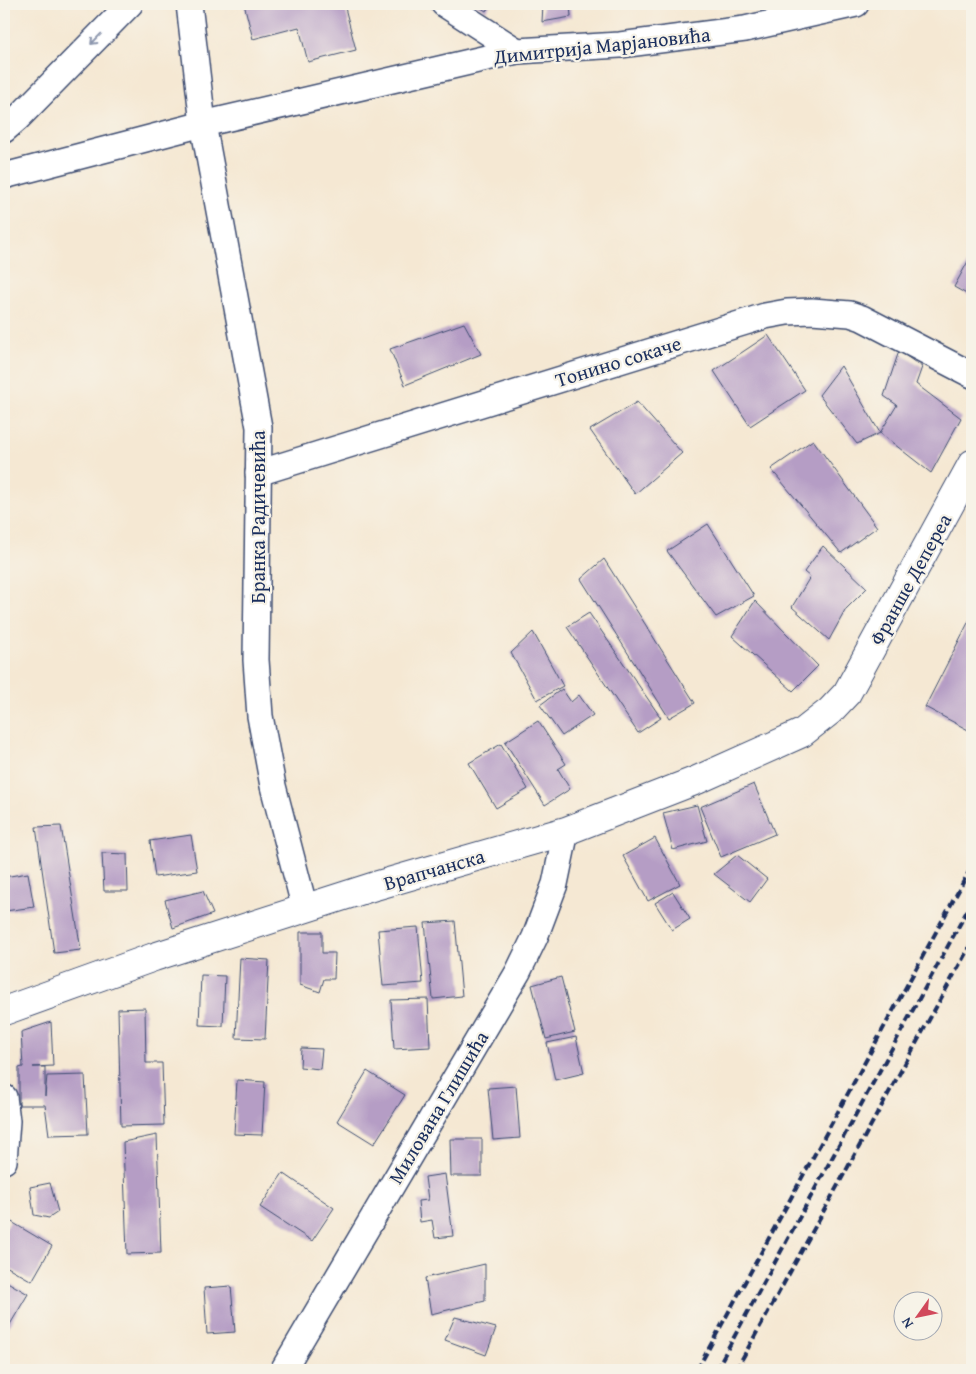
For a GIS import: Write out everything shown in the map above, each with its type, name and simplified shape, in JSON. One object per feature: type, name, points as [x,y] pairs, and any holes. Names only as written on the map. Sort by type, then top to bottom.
[{"type":"main road","name":"Франше Депереа","points":[[846,693],[972,464]]},
{"type":"main road","name":"Врапчанска","points":[[4,1011],[154,957],[375,886],[566,831],[697,780],[794,736],[830,711],[846,693]]},
{"type":"street","points":[[4,130],[130,4]]},
{"type":"street","points":[[189,4],[203,124]]},
{"type":"street","points":[[444,4],[517,51]]},
{"type":"street","name":"Димитрија Марјановића","points":[[4,176],[203,124],[517,51],[620,46],[735,30],[856,4]]},
{"type":"street","name":"Бранка Радичевића","points":[[203,124],[258,428],[257,686],[272,786],[305,909]]},
{"type":"street","name":"Тонино сокаче","points":[[258,473],[699,336],[765,316],[787,312],[828,312],[862,318],[972,375]]},
{"type":"street","name":"Милована Глишића","points":[[283,1370],[518,972],[535,937],[555,884],[566,831]]},
{"type":"street","points":[[4,1097],[7,1122],[4,1161]]},
{"type":"building","points":[[244,4],[344,4],[356,50],[308,62],[299,27],[253,39]]},
{"type":"building","points":[[475,4],[491,4],[486,11]]},
{"type":"building","points":[[543,4],[570,4],[571,17],[542,22]]},
{"type":"building","points":[[770,4],[790,4],[790,5],[771,8]]},
{"type":"building","points":[[972,254],[972,297],[954,287]]},
{"type":"building","points":[[464,323],[481,354],[405,385],[390,349]]},
{"type":"building","points":[[768,335],[805,390],[750,426],[714,371]]},
{"type":"building","points":[[899,351],[922,367],[916,384],[961,418],[931,473],[880,433],[897,405],[884,396]]},
{"type":"building","points":[[841,366],[880,433],[857,444],[819,395]]},
{"type":"building","points":[[637,402],[682,453],[635,494],[590,430]]},
{"type":"building","points":[[813,440],[877,527],[841,553],[771,469]]},
{"type":"building","points":[[708,524],[754,596],[716,617],[667,551]]},
{"type":"building","points":[[823,546],[867,588],[846,609],[829,640],[792,607],[810,577],[804,572]]},
{"type":"building","points":[[604,559],[695,703],[669,718],[581,579]]},
{"type":"building","points":[[755,601],[818,666],[793,691],[732,636]]},
{"type":"building","points":[[589,613],[661,718],[638,733],[567,627]]},
{"type":"building","points":[[972,615],[972,732],[925,707]]},
{"type":"building","points":[[533,632],[563,686],[537,700],[511,653]]},
{"type":"building","points":[[562,689],[571,702],[579,695],[593,715],[562,736],[540,705]]},
{"type":"building","points":[[538,721],[566,764],[558,769],[570,789],[545,805],[505,742]]},
{"type":"building","points":[[501,744],[528,789],[496,808],[469,763]]},
{"type":"building","points":[[754,784],[775,834],[721,857],[700,807]]},
{"type":"building","points":[[697,805],[707,841],[673,850],[663,813]]},
{"type":"building","points":[[61,826],[81,950],[54,953],[36,827]]},
{"type":"building","points":[[191,835],[197,871],[155,877],[150,841]]},
{"type":"building","points":[[655,838],[680,884],[648,901],[623,856]]},
{"type":"building","points":[[102,853],[127,854],[128,891],[104,891]]},
{"type":"building","points":[[737,855],[767,879],[750,902],[714,874]]},
{"type":"building","points":[[28,873],[34,907],[5,911],[4,877]]},
{"type":"building","points":[[203,891],[213,914],[173,928],[165,900]]},
{"type":"building","points":[[673,892],[690,919],[672,930],[655,903]]},
{"type":"building","points":[[455,921],[462,996],[433,999],[425,923]]},
{"type":"building","points":[[418,927],[423,983],[383,986],[378,930]]},
{"type":"building","points":[[300,932],[322,932],[322,953],[335,953],[334,979],[324,979],[320,992],[300,985]]},
{"type":"building","points":[[240,958],[269,960],[265,1039],[236,1038]]},
{"type":"building","points":[[201,975],[225,976],[223,1026],[199,1025]]},
{"type":"building","points":[[561,977],[575,1032],[546,1039],[532,985]]},
{"type":"building","points":[[428,999],[430,1047],[394,1049],[391,1000]]},
{"type":"building","points":[[145,1008],[146,1063],[162,1063],[164,1125],[121,1126],[118,1009]]},
{"type":"building","points":[[51,1022],[53,1066],[33,1067],[45,1067],[45,1096],[47,1076],[85,1075],[88,1134],[49,1135],[45,1105],[19,1105],[19,1068],[23,1067],[21,1032]]},
{"type":"building","points":[[576,1037],[584,1073],[555,1080],[547,1043]]},
{"type":"building","points":[[301,1048],[322,1049],[320,1069],[300,1067]]},
{"type":"building","points":[[367,1071],[405,1095],[374,1144],[337,1121]]},
{"type":"building","points":[[237,1080],[265,1082],[262,1135],[234,1134]]},
{"type":"building","points":[[516,1086],[520,1138],[493,1140],[488,1088]]},
{"type":"building","points":[[157,1135],[161,1253],[127,1254],[123,1142]]},
{"type":"building","points":[[450,1139],[482,1139],[482,1176],[451,1176]]},
{"type":"building","points":[[283,1173],[334,1208],[312,1241],[260,1207]]},
{"type":"building","points":[[445,1174],[453,1236],[435,1238],[432,1220],[420,1222],[418,1201],[428,1200],[425,1177]]},
{"type":"building","points":[[50,1183],[58,1212],[49,1218],[34,1215],[30,1187]]},
{"type":"building","points":[[10,1221],[52,1246],[32,1281],[4,1265],[4,1232]]},
{"type":"building","points":[[485,1264],[485,1301],[431,1314],[425,1278]]},
{"type":"building","points":[[4,1280],[28,1294],[5,1333],[4,1332]]},
{"type":"building","points":[[231,1286],[235,1332],[207,1334],[204,1288]]},
{"type":"building","points":[[455,1317],[496,1328],[486,1355],[445,1340]]},
{"type":"railway","points":[[697,1370],[972,866]]},
{"type":"railway","points":[[716,1370],[972,902]]},
{"type":"railway","points":[[736,1370],[972,942]]}]
